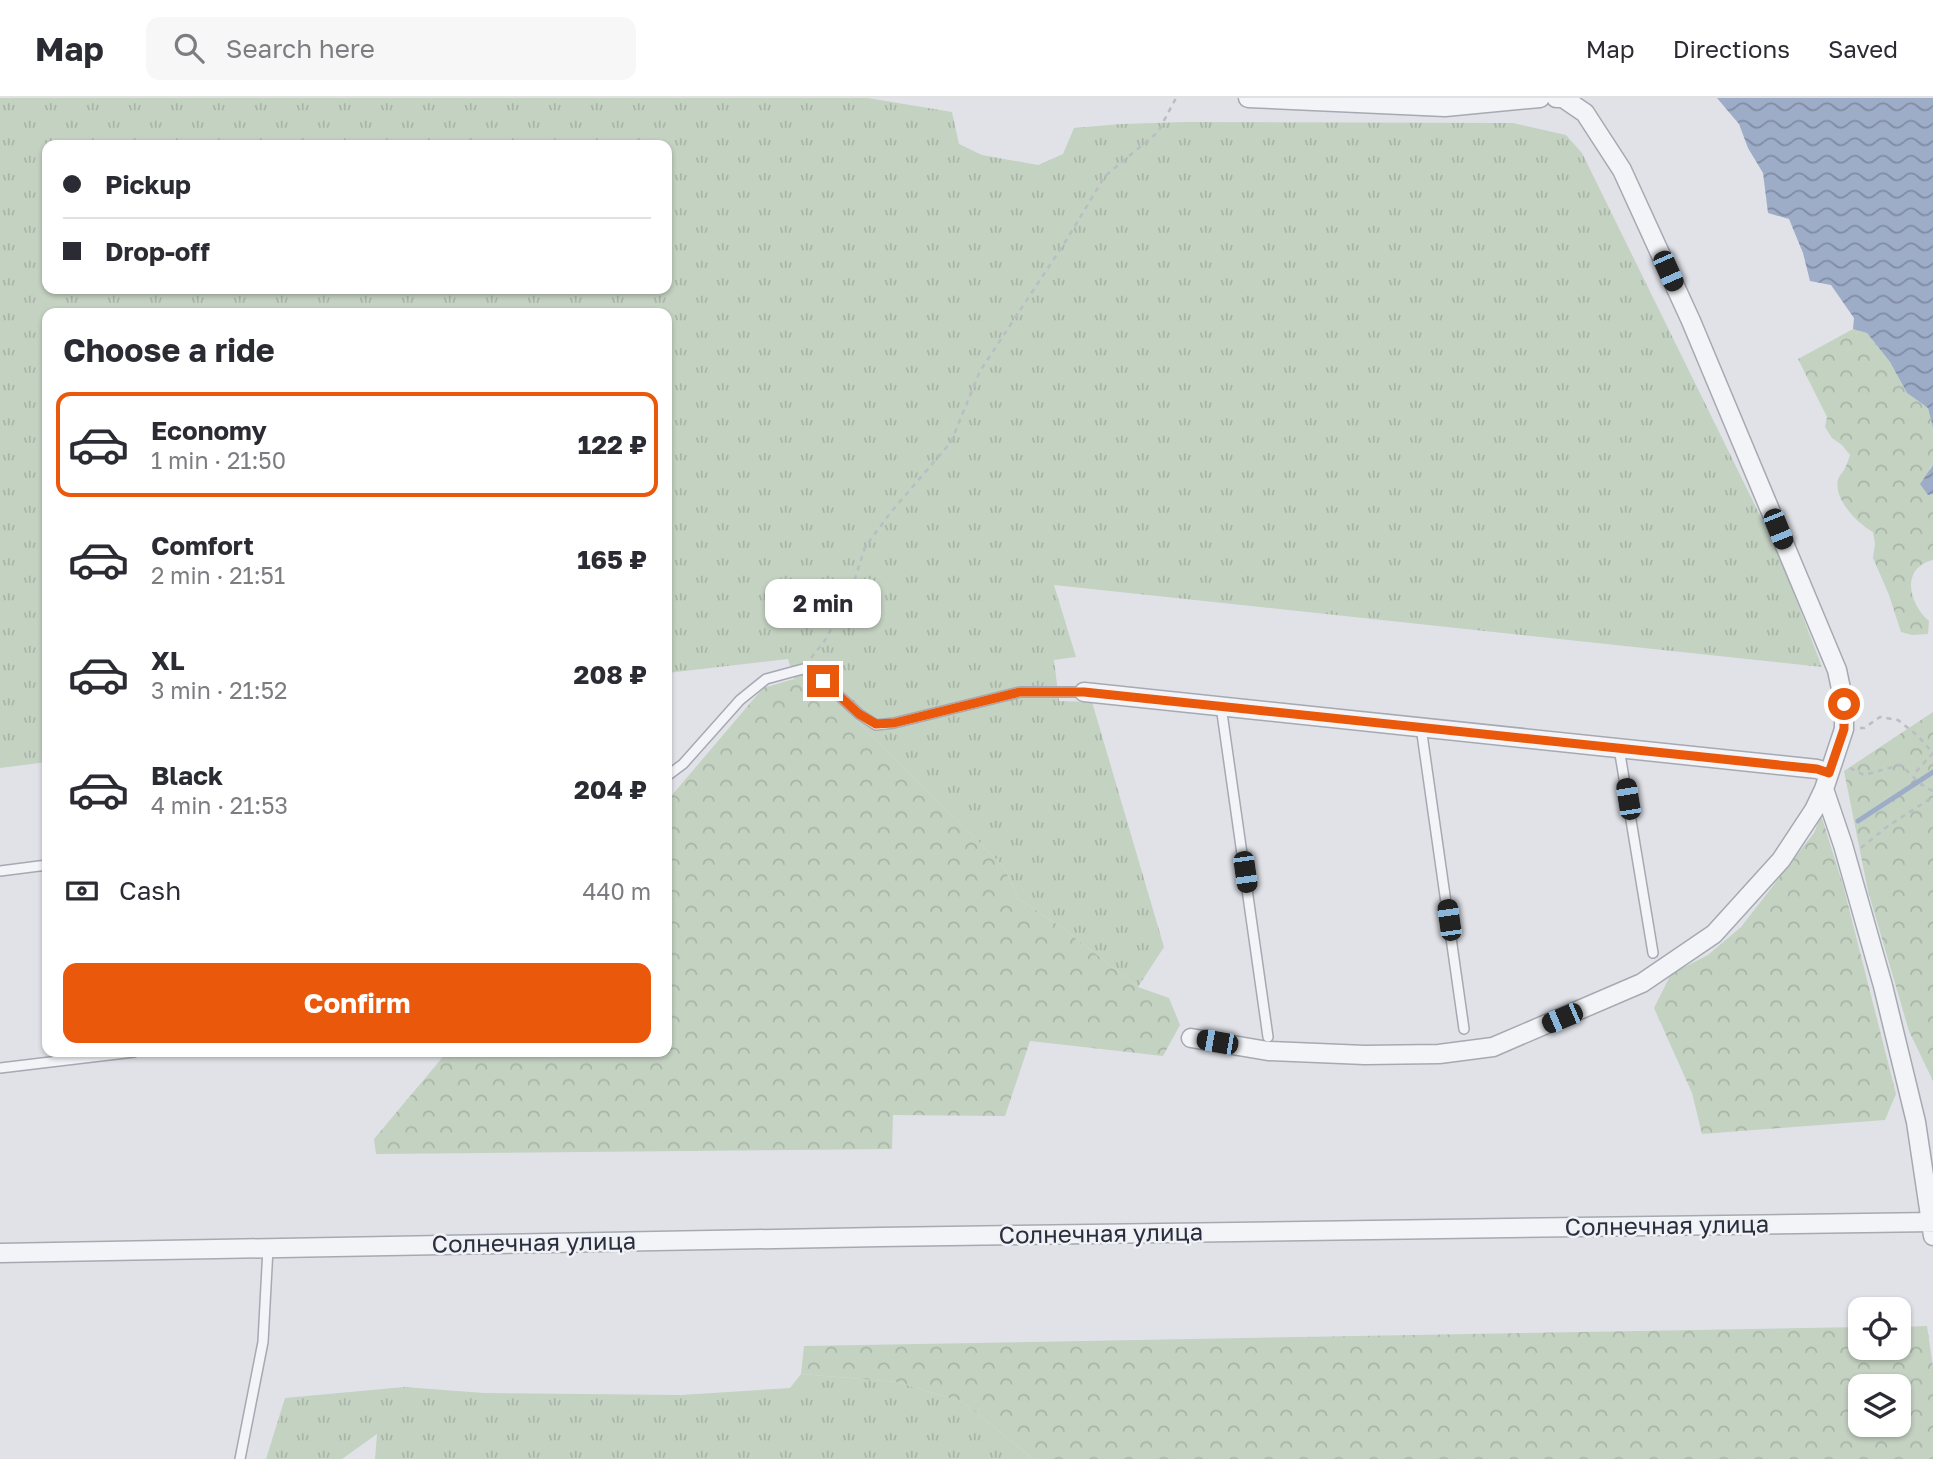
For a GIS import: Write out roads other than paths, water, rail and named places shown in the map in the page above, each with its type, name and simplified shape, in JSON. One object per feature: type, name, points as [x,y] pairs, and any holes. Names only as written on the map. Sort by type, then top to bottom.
[{"type":"street","points":[[1248,98],[1445,107],[1540,98]]},
{"type":"street","points":[[1191,1038],[1268,1051],[1365,1055],[1439,1054],[1493,1047],[1642,983],[1714,934],[1781,860],[1814,810],[1829,774],[1844,729],[1844,704],[1838,670],[1701,345],[1622,170],[1585,113],[1563,98],[1556,98]]},
{"type":"street","points":[[1084,692],[1817,769],[1829,774]]},
{"type":"street","points":[[1829,774],[1845,855],[1883,986],[1916,1122],[1932,1227]]},
{"type":"street","name":"Солнечная улица","points":[[0,1253],[880,1237],[1932,1227]]},
{"type":"lane","points":[[672,772],[683,764],[740,700],[766,679],[803,669],[823,681],[859,714],[876,724],[894,723],[1020,692],[1084,692]]},
{"type":"lane","points":[[1221,706],[1268,1037]]},
{"type":"lane","points":[[1421,727],[1464,1030]]},
{"type":"lane","points":[[1619,748],[1653,953]]},
{"type":"lane","points":[[0,871],[42,865]]},
{"type":"lane","points":[[0,1068],[92,1057]]},
{"type":"lane","points":[[240,1459],[263,1342],[268,1248]]},
{"type":"water","points":[[1717,98],[1933,98],[1933,428],[1928,408],[1907,393],[1890,362],[1867,333],[1853,329],[1854,318],[1831,285],[1810,281],[1803,253],[1789,219],[1768,213],[1763,173],[1748,148],[1739,124]]},
{"type":"water","points":[[1933,465],[1933,494],[1928,495],[1920,484]]},
{"type":"waterway","points":[[1858,821],[1933,772]]}]
